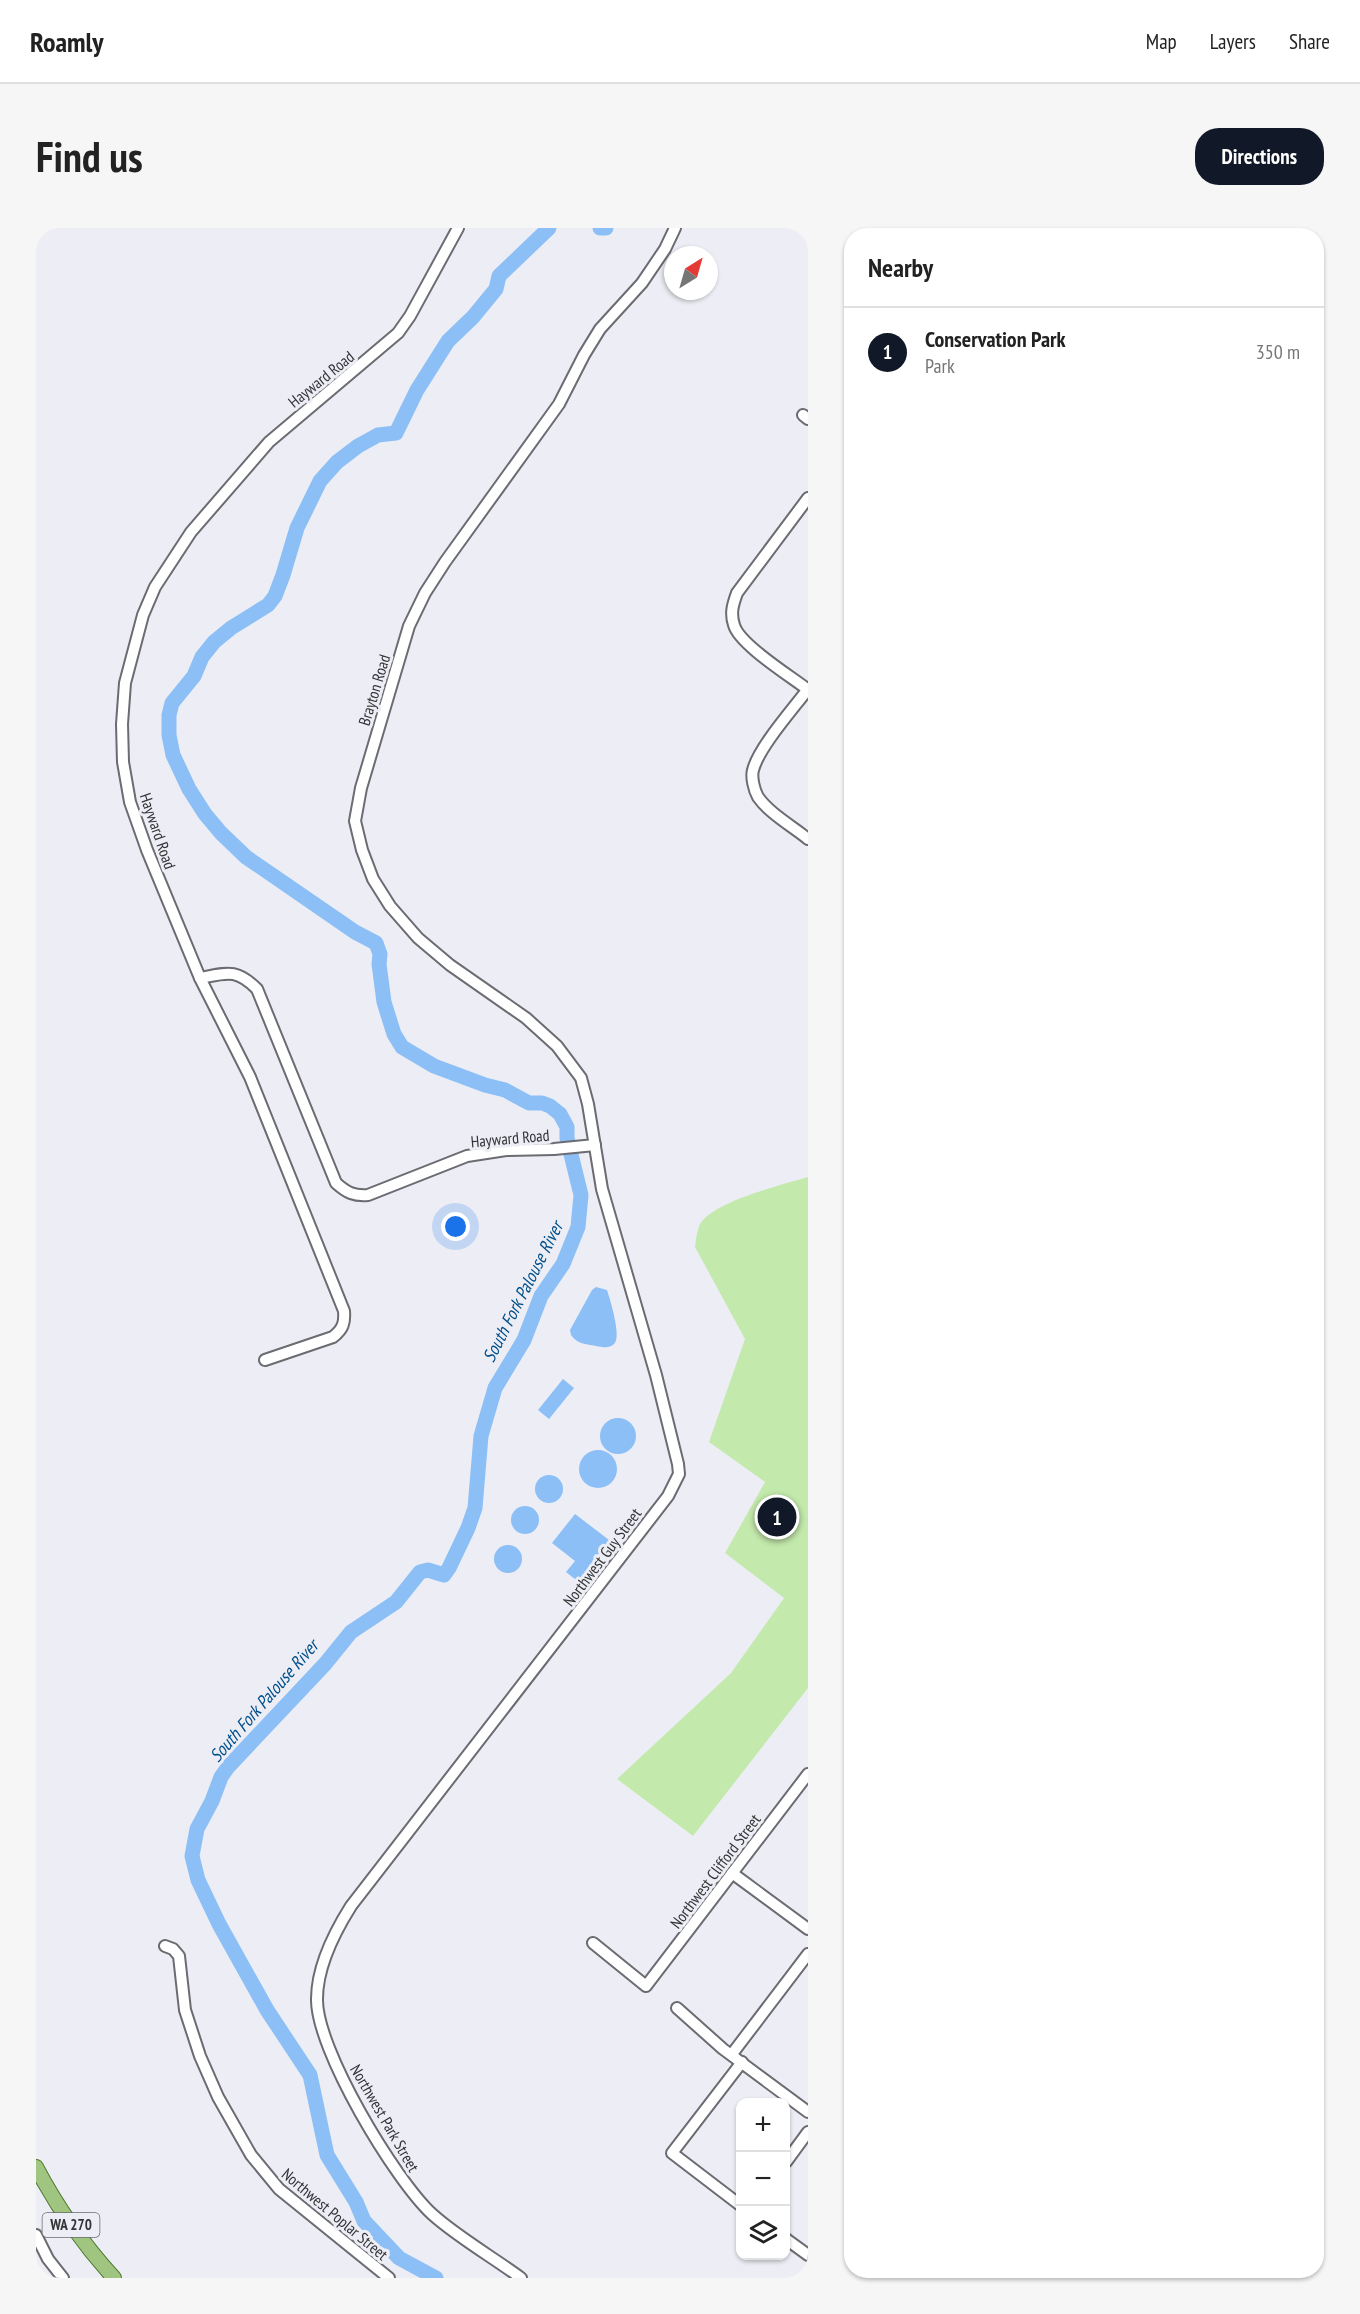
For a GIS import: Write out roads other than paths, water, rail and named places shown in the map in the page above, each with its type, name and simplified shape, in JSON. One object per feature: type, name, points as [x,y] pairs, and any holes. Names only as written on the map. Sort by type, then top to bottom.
[{"type":"main road","name":"WA 270","points":[[36,2167],[51,2196],[79,2236],[114,2278]]},
{"type":"street","name":"Hayward Road","points":[[458,228],[410,316],[398,333],[269,442],[190,532],[155,587],[143,615],[125,683],[122,724],[123,762],[130,802],[147,850],[200,978],[231,972],[245,977],[257,989],[336,1183],[345,1192],[356,1196],[368,1195],[467,1156],[506,1150],[589,1146]]},
{"type":"street","name":"Brayton Road","points":[[589,1146],[581,1078],[557,1046],[526,1018],[450,966],[418,938],[390,906],[373,879],[362,850],[355,821],[361,788],[409,626],[425,593],[559,404],[600,329],[642,283],[665,249],[675,228]]},
{"type":"street","points":[[808,498],[737,592],[731,609],[734,627],[745,642],[808,689],[758,757],[753,772],[755,791],[767,807],[808,839]]},
{"type":"street","points":[[200,978],[250,1077],[344,1311],[345,1321],[342,1330],[333,1337],[265,1360]]},
{"type":"street","name":"Northwest Guy Street","points":[[339,1926],[351,1906],[668,1496],[679,1474],[675,1445],[589,1146]]},
{"type":"street","name":"Northwest Clifford Street","points":[[593,1943],[646,1986],[808,1774]]},
{"type":"street","points":[[732,1873],[808,1929]]},
{"type":"street","name":"Northwest Park Street","points":[[339,1926],[325,1957],[318,1985],[317,2001],[320,2026],[328,2048],[353,2099],[399,2174],[433,2215],[521,2278]]},
{"type":"street","name":"Northwest Poplar Street","points":[[165,1946],[173,1949],[179,1956],[185,2010],[200,2056],[218,2097],[251,2155],[279,2190],[389,2278]]},
{"type":"street","points":[[732,2054],[808,1954]]},
{"type":"street","points":[[677,2008],[741,2062],[808,2112]]},
{"type":"street","points":[[736,2201],[672,2154],[741,2062]]},
{"type":"street","points":[[790,2157],[808,2132]]},
{"type":"street","points":[[36,2235],[48,2259],[63,2278]]},
{"type":"street","points":[[790,2241],[808,2255]]},
{"type":"water","points":[[596,1287],[607,1290],[615,1318],[616,1340],[612,1346],[608,1347],[579,1342],[573,1338],[570,1330],[592,1290]]},
{"type":"water","points":[[563,1379],[574,1388],[549,1419],[538,1410]]},
{"type":"water","points":[[618,1418],[631,1423],[636,1436],[631,1449],[618,1454],[605,1449],[600,1436],[605,1423]]},
{"type":"water","points":[[598,1450],[605,1451],[611,1456],[616,1462],[616,1476],[611,1482],[605,1487],[598,1488],[591,1487],[585,1482],[580,1476],[579,1469],[580,1462],[585,1456],[591,1451]]},
{"type":"water","points":[[549,1475],[559,1479],[563,1489],[559,1499],[549,1503],[539,1499],[535,1489],[539,1479]]},
{"type":"water","points":[[525,1506],[535,1510],[539,1520],[535,1530],[525,1534],[515,1530],[511,1520],[515,1510]]},
{"type":"water","points":[[575,1514],[613,1543],[581,1584],[566,1572],[575,1561],[552,1543]]},
{"type":"water","points":[[508,1545],[518,1549],[522,1559],[518,1569],[508,1573],[498,1569],[494,1559],[498,1549]]},
{"type":"waterway","name":"South Fork Palouse River","points":[[436,2278],[399,2258],[364,2221],[356,2202],[327,2155],[310,2075],[267,2010],[219,1924],[198,1880],[192,1856],[197,1829],[228,1767],[325,1664],[351,1632],[396,1602],[420,1572],[428,1570],[444,1575],[449,1568],[475,1508],[481,1436],[495,1388],[524,1340],[541,1296],[563,1264],[578,1227],[581,1195],[567,1138],[567,1127],[560,1114],[550,1106],[542,1103],[529,1103],[505,1090],[434,1066],[402,1047],[394,1034],[384,1002],[379,964],[380,954],[376,943],[355,932],[246,857],[221,833],[189,789],[173,755],[169,735],[169,715],[172,703],[194,676],[202,657],[214,642],[231,628],[268,605],[275,596],[297,528],[320,481],[337,462],[358,446],[378,435],[396,433],[417,390],[448,341],[473,317],[496,289],[499,276],[549,228]]},
{"type":"waterway","name":"South Fork Palouse River","points":[[600,228],[606,228]]},
{"type":"place","name":"Conservation Park","points":[[777,1517]]}]
